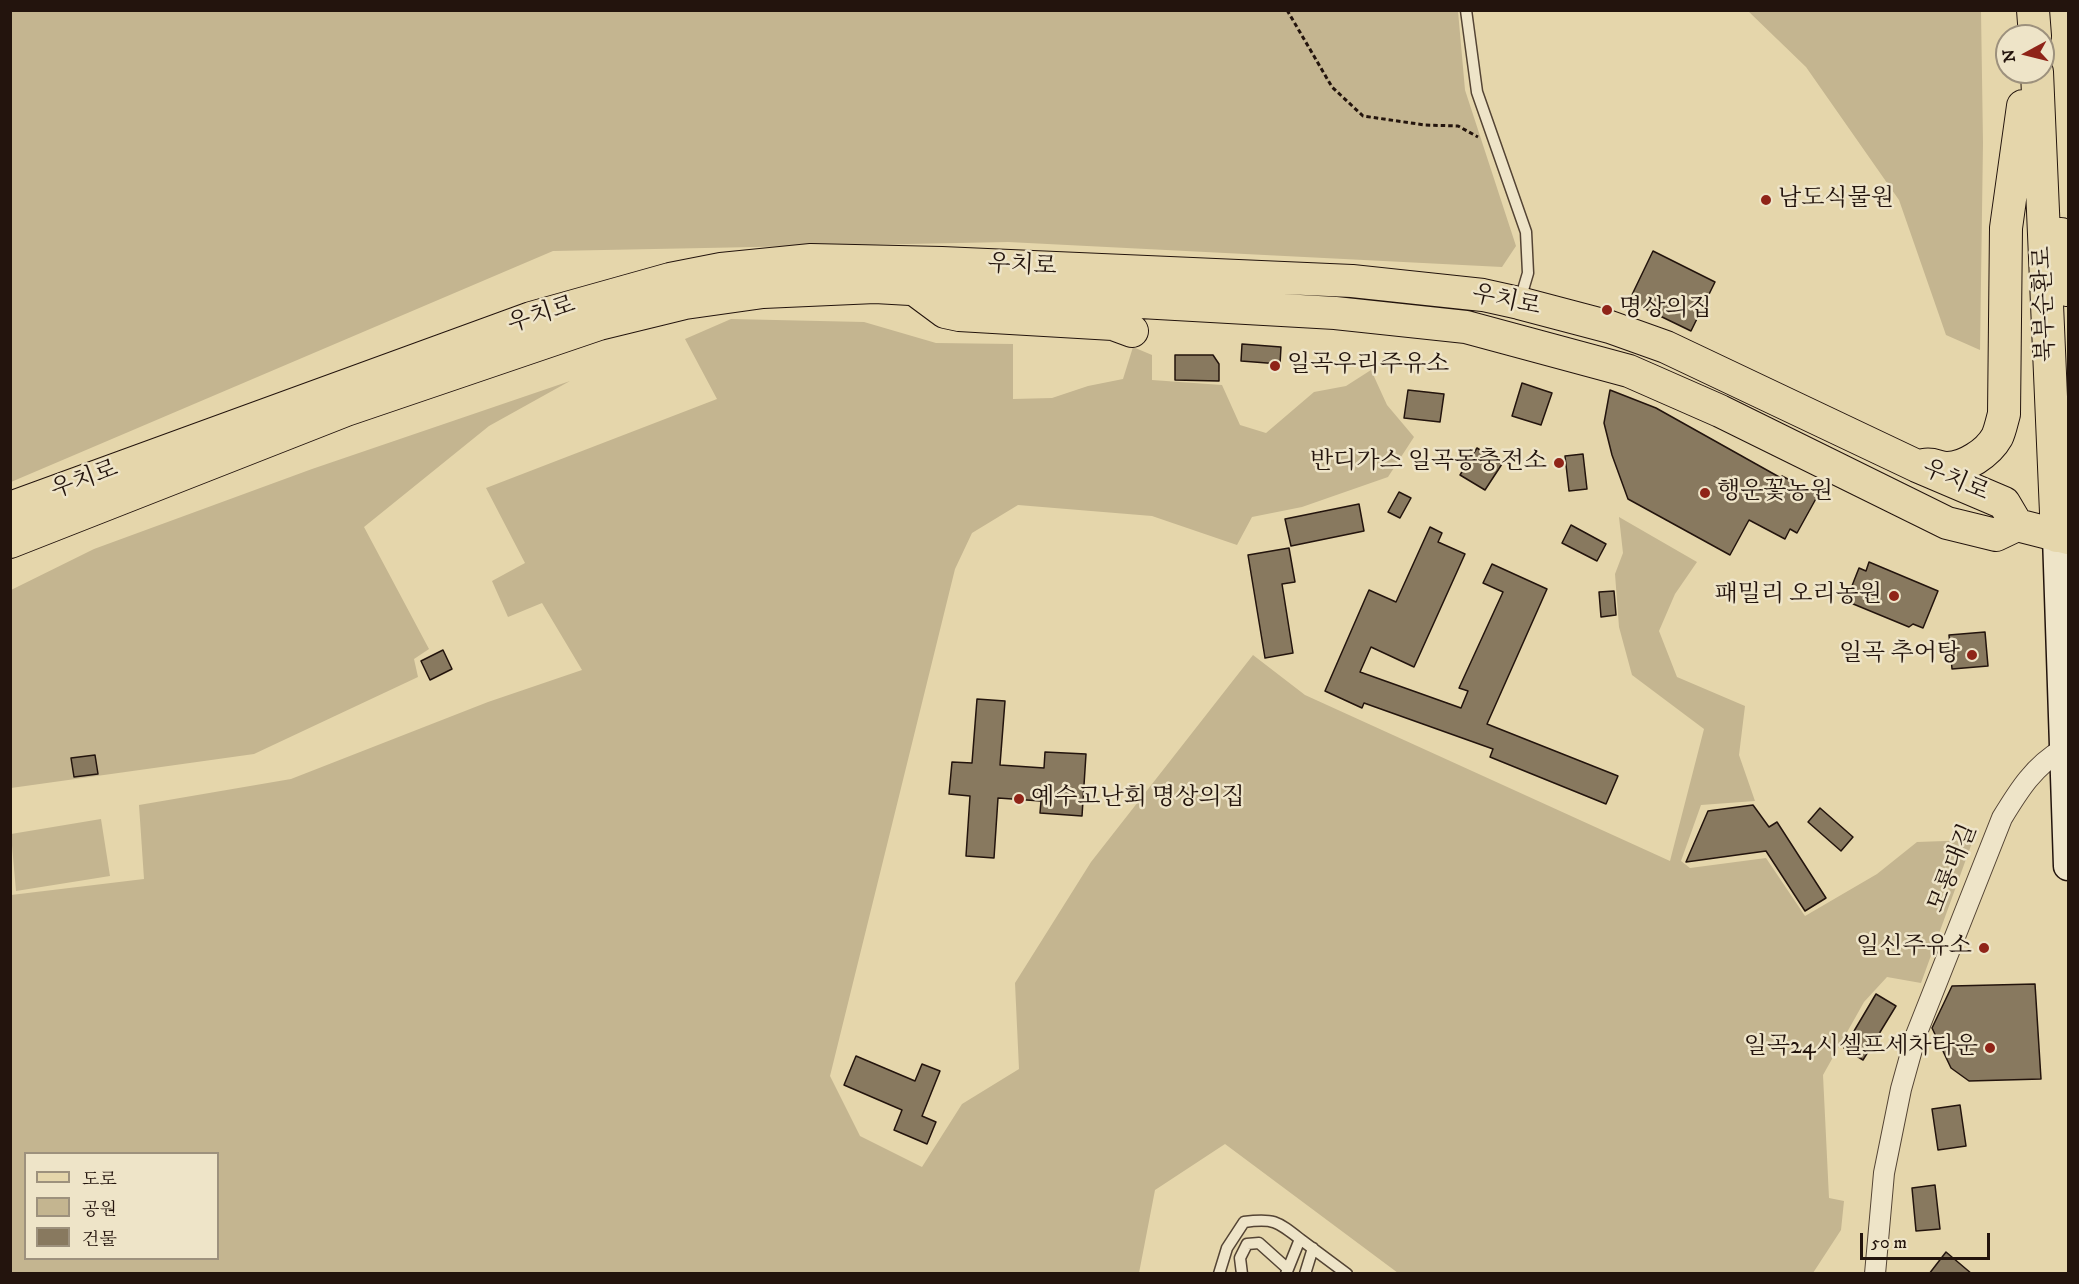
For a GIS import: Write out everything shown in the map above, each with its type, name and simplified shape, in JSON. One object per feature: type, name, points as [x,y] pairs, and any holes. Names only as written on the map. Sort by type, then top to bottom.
[{"type":"main road","points":[[1917,466],[1934,463],[1945,468],[1966,463],[1981,454],[1997,437],[2004,414],[2006,228],[2026,84]]},
{"type":"main road","name":"북부순환로","points":[[2040,84],[2063,537]]},
{"type":"main road","points":[[2041,84],[2068,290]]},
{"type":"main road","name":"우치로","points":[[10,508],[531,318],[670,279],[721,269],[811,260],[942,262],[1352,281],[1483,295],[1610,327],[1666,346],[1917,466],[2004,502],[2017,525],[1996,536],[1947,523],[1720,411],[1629,370],[1466,327],[1335,313],[875,287],[763,292],[685,303],[599,324],[346,410],[10,542]]},
{"type":"main road","points":[[913,289],[945,312],[958,315],[1113,324],[1132,331]]},
{"type":"main road","points":[[2017,525],[2063,537],[2063,749],[2068,866]]},
{"type":"street","name":"모룡대길","points":[[1875,1274],[1878,1219],[1892,1128],[1916,1035],[2002,818],[2021,787],[2041,764],[2063,749]]},
{"type":"lane","points":[[1466,10],[1477,92],[1526,232],[1527,273],[1519,303]]},
{"type":"lane","points":[[1219,1274],[1227,1248],[1244,1222],[1267,1219],[1281,1223],[1347,1274]]},
{"type":"lane","points":[[1242,1274],[1240,1258],[1247,1244],[1259,1243],[1287,1271],[1300,1239]]},
{"type":"lane","points":[[1305,1274],[1313,1248]]},
{"type":"path","points":[[1287,10],[1332,87],[1363,116],[1425,125],[1458,126],[1497,149]]},
{"type":"green space","points":[[11,11],[1458,11],[1465,90],[1516,246],[1502,267],[1008,242],[553,251],[11,482]]},
{"type":"green space","points":[[1748,11],[1981,11],[1983,143],[1980,350],[1946,335],[1899,200],[1806,67]]},
{"type":"green space","points":[[731,319],[864,322],[936,343],[1013,344],[1013,399],[1052,398],[1088,386],[1123,379],[1133,347],[1152,355],[1152,380],[1222,385],[1240,425],[1266,433],[1314,392],[1346,386],[1371,370],[1387,405],[1414,437],[1388,477],[1302,507],[1252,517],[1237,545],[1152,516],[1018,505],[972,533],[955,569],[830,1076],[860,1136],[922,1167],[962,1104],[1019,1069],[1015,983],[1091,862],[1253,655],[1305,695],[1670,861],[1704,729],[1632,675],[1619,627],[1615,574],[1623,553],[1619,517],[1697,562],[1675,594],[1659,631],[1677,677],[1745,706],[1739,755],[1755,801],[1701,805],[1681,861],[1690,868],[1766,858],[1805,916],[1877,874],[1917,842],[1973,840],[1921,983],[1887,977],[1864,1002],[1823,1075],[1829,1198],[1844,1201],[1841,1230],[1813,1273],[1398,1273],[1225,1144],[1155,1190],[1139,1273],[11,1273],[11,895],[144,879],[139,805],[291,779],[488,702],[582,670],[542,603],[508,617],[492,581],[525,563],[486,488],[717,399],[685,339]]},
{"type":"green space","points":[[570,381],[489,426],[364,527],[429,649],[414,659],[418,677],[254,754],[11,788],[11,590],[94,549],[312,469]]},
{"type":"green space","points":[[101,819],[110,876],[16,891],[11,834]]},
{"type":"building","points":[[1653,251],[1715,282],[1691,331],[1629,301]]},
{"type":"building","points":[[1242,344],[1281,347],[1280,364],[1241,361]]},
{"type":"building","points":[[1175,355],[1213,355],[1219,364],[1219,381],[1175,380]]},
{"type":"building","points":[[1522,383],[1552,393],[1541,425],[1512,416]]},
{"type":"building","points":[[1408,390],[1444,394],[1440,422],[1404,418]]},
{"type":"building","points":[[1610,390],[1656,408],[1781,478],[1782,476],[1818,495],[1797,533],[1790,529],[1785,539],[1749,520],[1730,555],[1628,499],[1612,455],[1604,423]]},
{"type":"building","points":[[1477,448],[1502,464],[1485,490],[1460,475]]},
{"type":"building","points":[[1583,454],[1587,489],[1569,491],[1565,456]]},
{"type":"building","points":[[1399,492],[1411,498],[1400,518],[1388,512]]},
{"type":"building","points":[[1359,504],[1364,531],[1291,546],[1285,519]]},
{"type":"building","points":[[1571,525],[1606,544],[1597,561],[1562,543]]},
{"type":"building","points":[[1430,527],[1442,533],[1438,542],[1465,554],[1414,667],[1371,647],[1360,672],[1461,708],[1468,691],[1459,688],[1503,592],[1483,583],[1492,564],[1547,589],[1487,724],[1618,776],[1606,804],[1490,757],[1493,749],[1364,703],[1362,708],[1325,691],[1369,590],[1396,602]]},
{"type":"building","points":[[1289,548],[1295,582],[1282,584],[1293,653],[1265,658],[1248,555]]},
{"type":"building","points":[[1869,562],[1938,591],[1923,628],[1913,624],[1909,627],[1846,601],[1859,568],[1866,571]]},
{"type":"building","points":[[1614,591],[1616,615],[1601,617],[1599,592]]},
{"type":"building","points":[[1985,632],[1988,666],[1952,669],[1949,635]]},
{"type":"building","points":[[443,650],[452,669],[430,680],[421,661]]},
{"type":"building","points":[[977,699],[1005,701],[1000,765],[1044,768],[1045,752],[1086,754],[1082,816],[1040,813],[1041,801],[998,798],[994,858],[966,856],[970,796],[949,794],[952,762],[972,763]]},
{"type":"building","points":[[95,755],[98,774],[74,777],[71,758]]},
{"type":"building","points":[[1753,805],[1769,827],[1777,822],[1826,898],[1805,911],[1766,851],[1686,862],[1708,811]]},
{"type":"building","points":[[1820,808],[1853,837],[1841,851],[1808,822]]},
{"type":"building","name":"일곡24시셀프세차타운","points":[[2035,984],[2041,1079],[1969,1081],[1951,1068],[1932,1028],[1952,986]]},
{"type":"building","points":[[1876,994],[1896,1006],[1863,1060],[1844,1048]]},
{"type":"building","points":[[856,1056],[915,1081],[922,1064],[940,1071],[922,1116],[936,1122],[927,1144],[894,1130],[902,1110],[844,1085]]},
{"type":"building","points":[[1960,1105],[1966,1146],[1938,1150],[1932,1109]]},
{"type":"building","points":[[1935,1185],[1940,1229],[1916,1231],[1912,1188]]},
{"type":"building","points":[[1946,1252],[1972,1274],[1929,1274]]},
{"type":"place","name":"남도식물원","points":[[1766,200]]},
{"type":"place","name":"명상의집","points":[[1607,310]]},
{"type":"place","name":"일곡우리주유소","points":[[1275,366]]},
{"type":"place","name":"반디가스 일곡동충전소","points":[[1559,463]]},
{"type":"place","name":"행운꽃농원","points":[[1705,493]]},
{"type":"place","name":"패밀리 오리농원","points":[[1894,596]]},
{"type":"place","name":"일곡 추어탕","points":[[1972,655]]},
{"type":"place","name":"예수고난회 명상의집","points":[[1019,799]]},
{"type":"place","name":"일신주유소","points":[[1984,948]]},
{"type":"place","name":"일곡24시셀프세차타운","points":[[1990,1048]]}]
